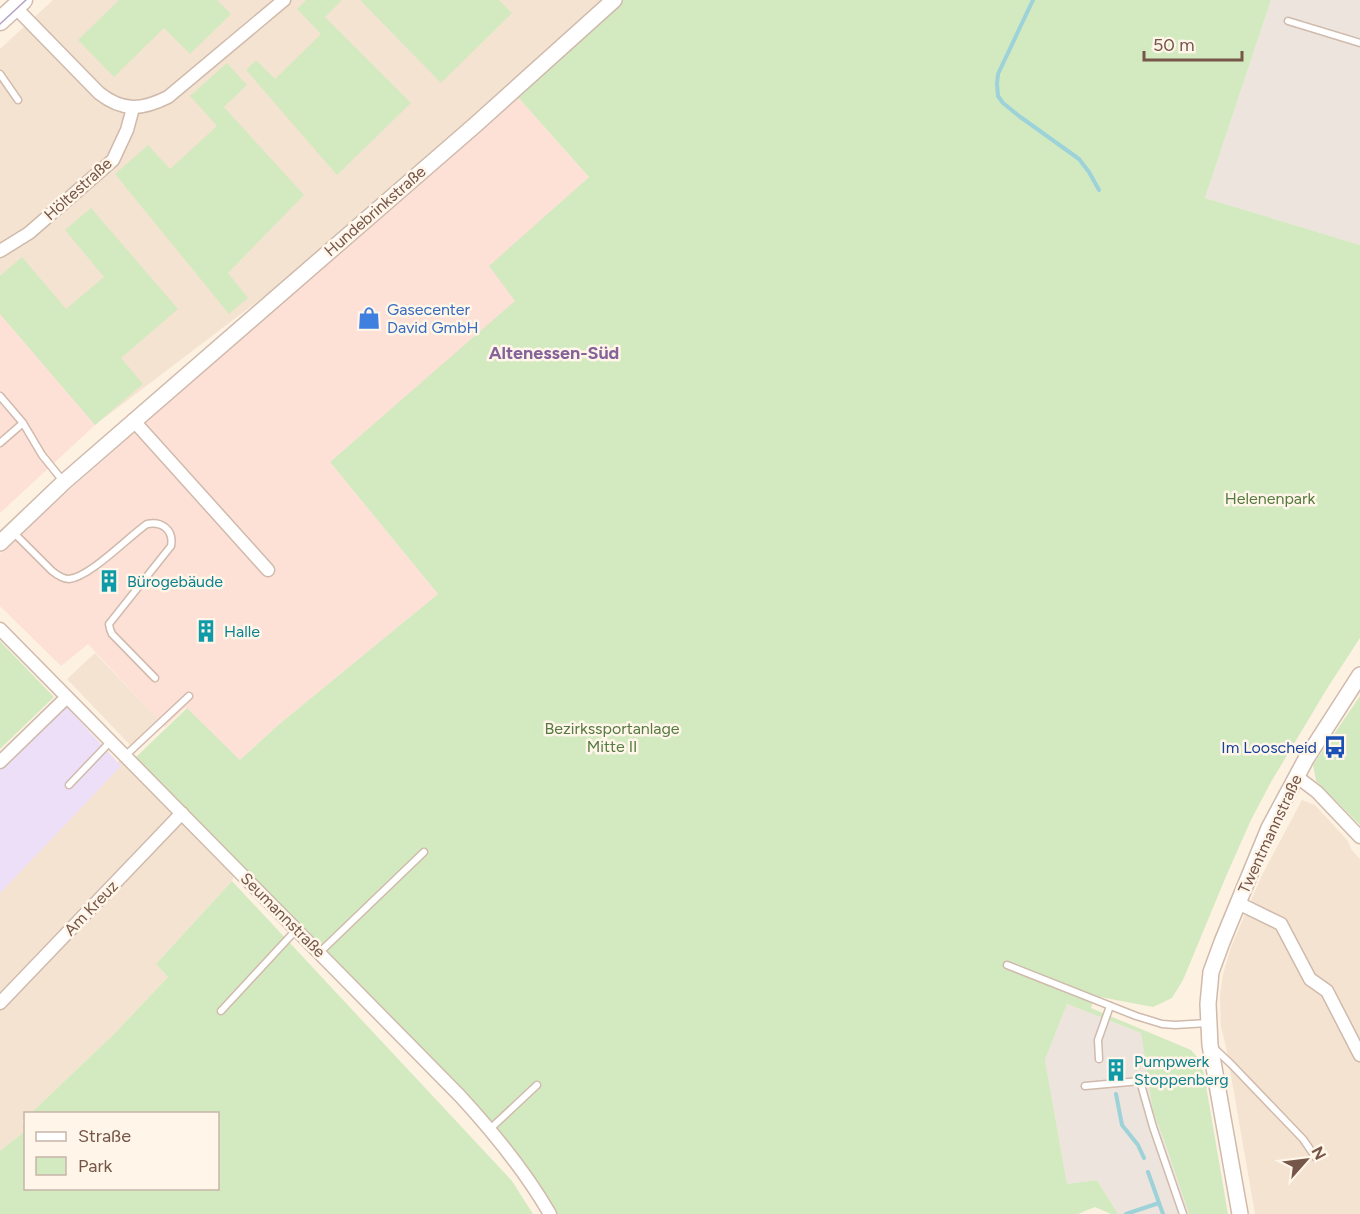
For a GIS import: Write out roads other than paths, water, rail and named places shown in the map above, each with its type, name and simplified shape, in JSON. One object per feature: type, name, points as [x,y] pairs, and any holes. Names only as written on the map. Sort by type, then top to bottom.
[{"type":"main road","points":[[0,21],[19,4]]},
{"type":"street","points":[[19,4],[99,93],[110,102],[133,108],[154,104],[168,97],[284,0]]},
{"type":"street","name":"Hundebrinkstraße","points":[[0,543],[134,420],[474,126],[614,0]]},
{"type":"street","name":"Höltestraße","points":[[0,251],[29,233],[113,160],[127,130],[133,108]]},
{"type":"street","points":[[134,420],[268,570]]},
{"type":"street","name":"Seumannstraße","points":[[0,628],[460,1096],[524,1172],[550,1214]]},
{"type":"street","name":"Twentmannstraße","points":[[1240,1214],[1210,1045],[1208,1004],[1211,972],[1269,828],[1296,776],[1360,675]]},
{"type":"street","points":[[0,762],[67,697]]},
{"type":"street","points":[[1296,776],[1317,792],[1360,837]]},
{"type":"street","name":"Am Kreuz","points":[[0,1003],[182,813]]},
{"type":"street","name":"Twentmannstraße","points":[[1238,903],[1281,924],[1310,979],[1328,991],[1360,1055]]},
{"type":"lane","points":[[1288,21],[1360,44]]},
{"type":"lane","points":[[0,74],[18,100]]},
{"type":"lane","points":[[0,396],[23,423],[42,455],[64,482]]},
{"type":"lane","points":[[0,443],[23,423]]},
{"type":"lane","points":[[12,531],[52,571],[65,579],[71,579],[90,570],[147,524],[163,525],[171,536],[171,546],[109,624],[112,634],[156,678]]},
{"type":"lane","points":[[125,756],[189,696]]},
{"type":"lane","points":[[69,785],[111,741]]},
{"type":"lane","points":[[320,952],[424,852]]},
{"type":"lane","points":[[221,1011],[297,929]]},
{"type":"lane","points":[[1007,964],[1110,1006],[1162,1024],[1208,1023]]},
{"type":"lane","points":[[1099,1059],[1098,1040],[1110,1006]]},
{"type":"lane","points":[[1210,1045],[1303,1138],[1316,1158]]},
{"type":"lane","points":[[1085,1086],[1140,1081],[1183,1214]]},
{"type":"lane","points":[[490,1129],[537,1085]]},
{"type":"waterway","points":[[1033,0],[998,74],[998,96],[1019,116],[1079,159],[1099,190]]},
{"type":"waterway","points":[[1116,1094],[1122,1125],[1138,1145],[1144,1158]]},
{"type":"waterway","points":[[1148,1172],[1163,1214]]},
{"type":"waterway","points":[[1126,1214],[1159,1203]]},
{"type":"tram line","points":[[0,24],[26,0]]},
{"type":"place","name":"Gasecenter David GmbH","points":[[369,318]]},
{"type":"place","name":"Bürogebäude","points":[[109,581]]},
{"type":"place","name":"Halle","points":[[206,631]]},
{"type":"place","name":"Im Looscheid","points":[[1335,747]]},
{"type":"place","name":"Pumpwerk Stoppenberg","points":[[1116,1070]]},
{"type":"district","name":"Altenessen-Süd","points":[[554,353]]},
{"type":"park label","name":"Helenenpark","points":[[1270,498]]},
{"type":"park label","name":"Bezirkssportanlage Mitte II","points":[[612,737]]}]
